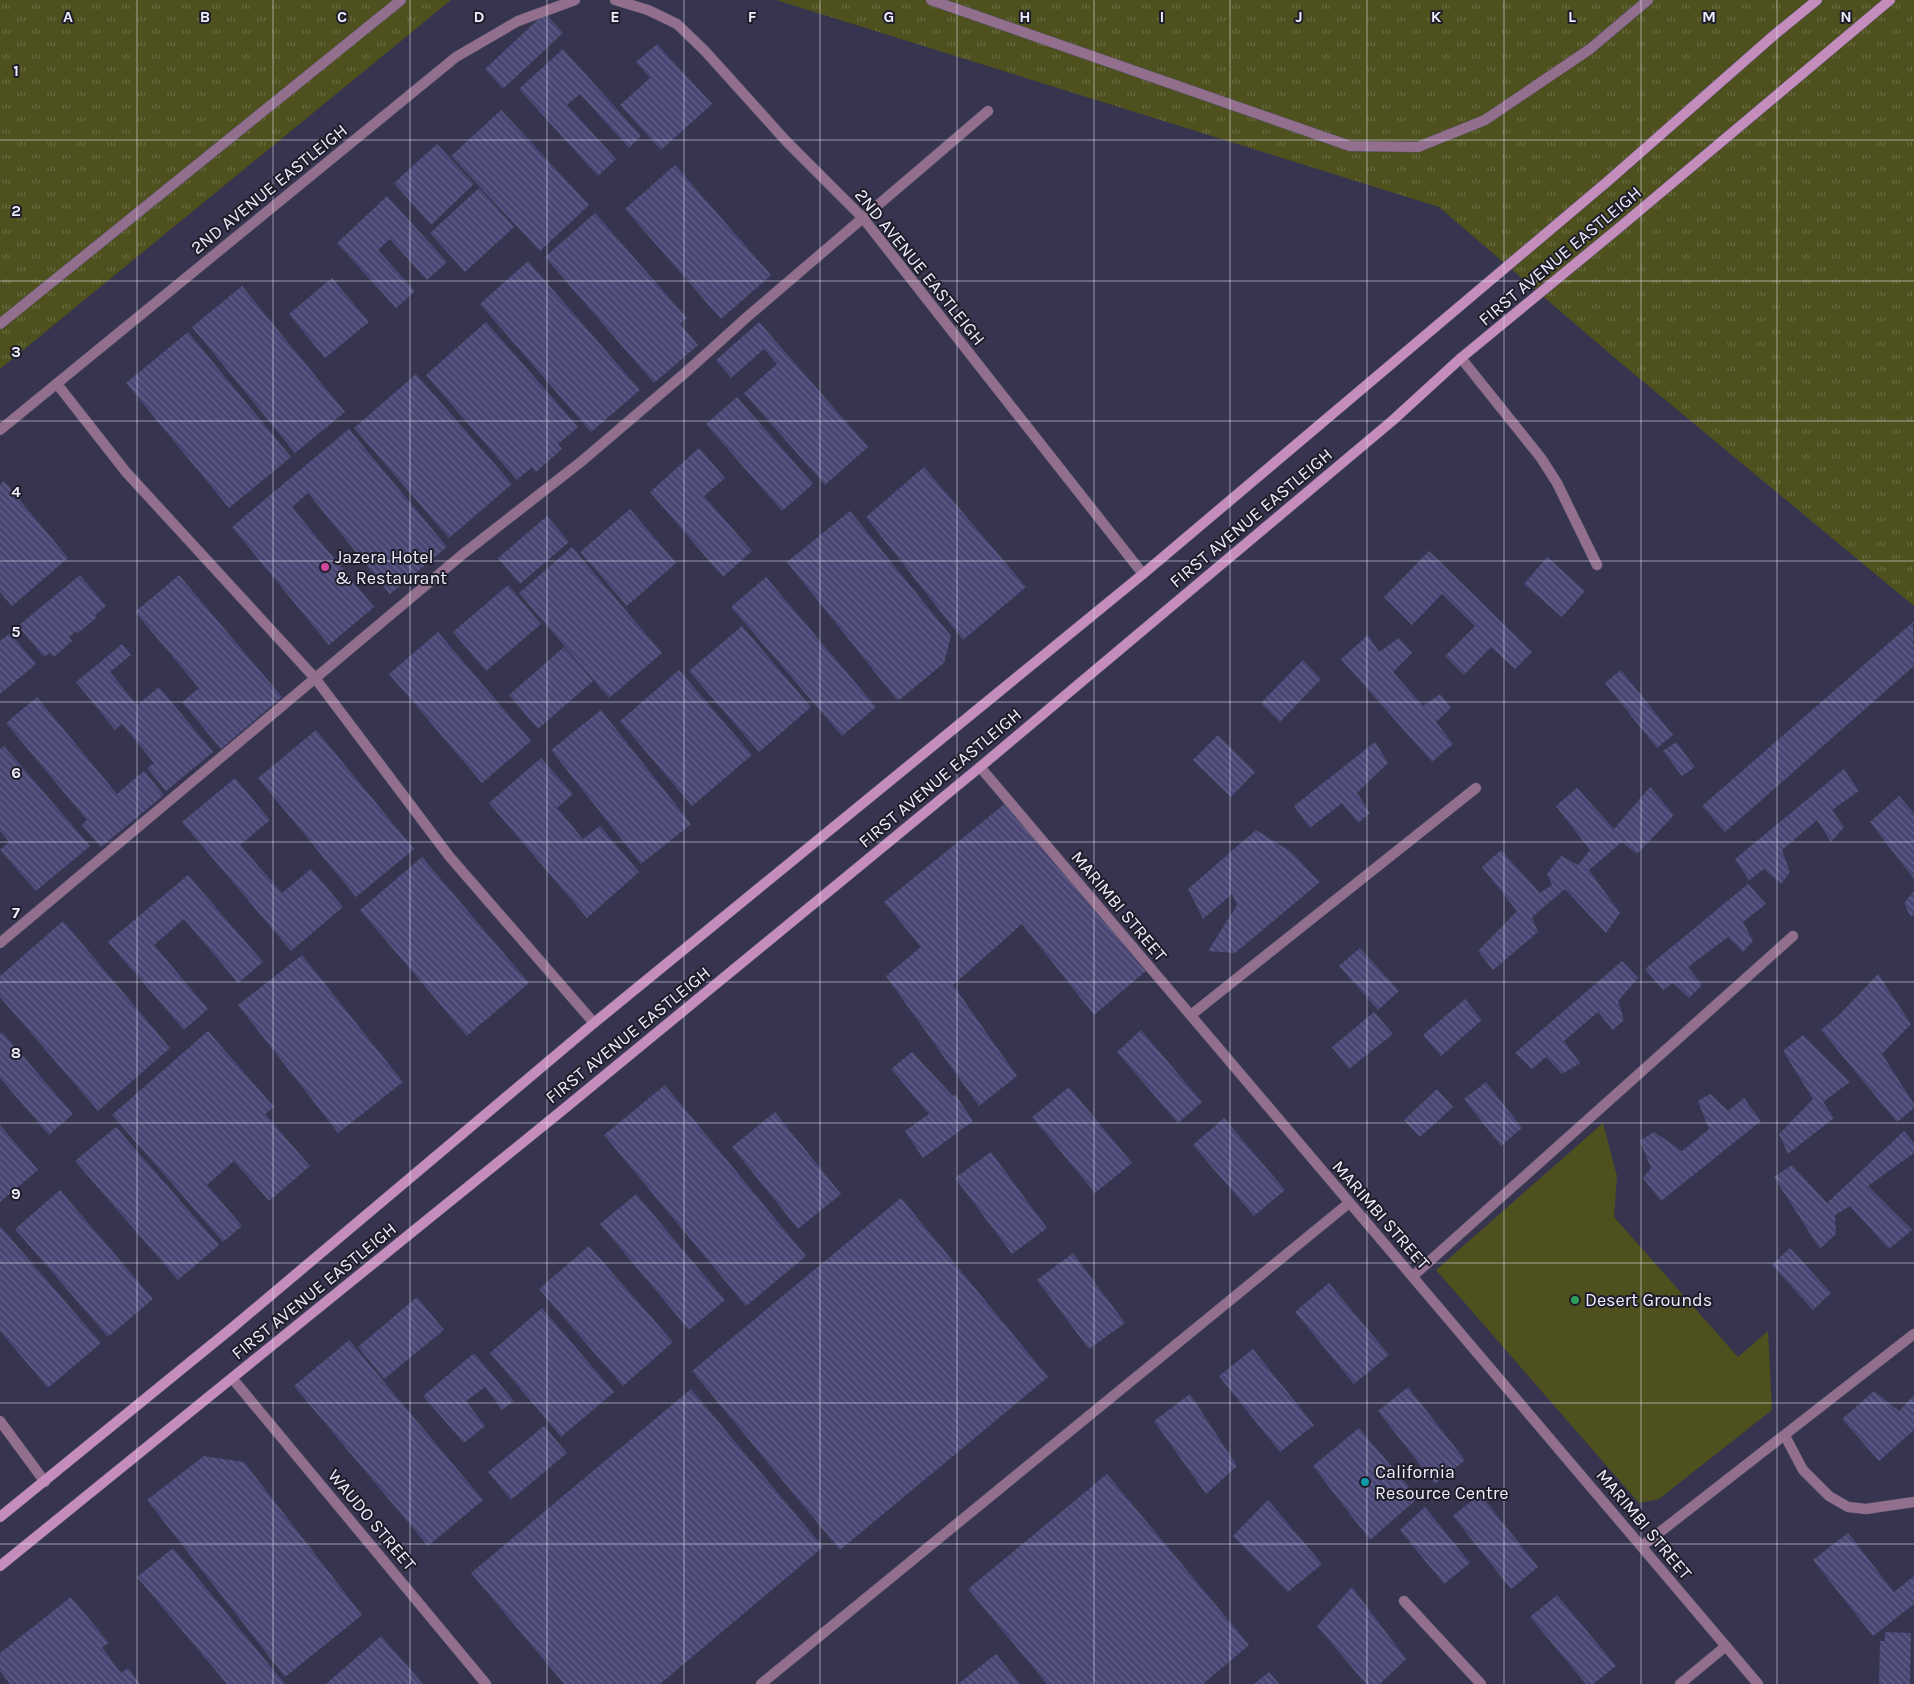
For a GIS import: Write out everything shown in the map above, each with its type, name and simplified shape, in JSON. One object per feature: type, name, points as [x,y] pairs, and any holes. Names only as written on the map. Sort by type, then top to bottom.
[{"type":"main road","name":"FIRST AVENUE EASTLEIGH","points":[[0,1517],[232,1328],[594,1023],[1143,574],[1600,188],[1773,36],[1817,0]]},
{"type":"main road","name":"FIRST AVENUE EASTLEIGH","points":[[0,1566],[574,1100],[980,767],[1392,421],[1461,358],[1890,0]]},
{"type":"street","points":[[0,324],[401,0]]},
{"type":"street","name":"2ND AVENUE EASTLEIGH","points":[[0,430],[456,57],[518,21],[575,0]]},
{"type":"street","name":"2ND AVENUE EASTLEIGH","points":[[615,0],[648,10],[677,24],[705,51],[786,141],[863,218],[1143,574]]},
{"type":"street","points":[[931,0],[1350,146],[1418,147],[1485,120],[1590,49],[1648,0]]},
{"type":"street","points":[[0,943],[463,554],[582,461],[988,111]]},
{"type":"street","points":[[1461,358],[1541,458],[1558,483],[1597,565]]},
{"type":"street","points":[[57,384],[126,472],[315,678],[449,856],[594,1023]]},
{"type":"street","name":"MARIMBI STREET","points":[[980,767],[1758,1684]]},
{"type":"street","points":[[1191,1015],[1476,788]]},
{"type":"street","points":[[1413,1276],[1794,936]]},
{"type":"street","points":[[761,1684],[1349,1203]]},
{"type":"street","points":[[1642,1546],[1914,1334]]},
{"type":"street","name":"WAUDO STREET","points":[[232,1378],[486,1684]]},
{"type":"street","points":[[0,1421],[45,1482]]},
{"type":"street","points":[[1785,1436],[1803,1470],[1828,1496],[1848,1506],[1866,1509],[1914,1502]]},
{"type":"street","points":[[1404,1601],[1482,1684]]},
{"type":"street","points":[[1680,1684],[1726,1646]]},
{"type":"green space","points":[[0,0],[451,0],[0,369]]},
{"type":"green space","points":[[776,0],[1914,0],[1914,606],[1616,359],[1439,207]]},
{"type":"green space","name":"Desert Grounds","points":[[1603,1123],[1617,1176],[1614,1217],[1738,1357],[1768,1331],[1772,1410],[1659,1499],[1639,1503],[1436,1270]]},
{"type":"building","points":[[545,13],[563,33],[503,89],[485,69]]},
{"type":"building","points":[[657,44],[712,104],[661,150],[620,105],[650,78],[636,62]]},
{"type":"building","points":[[563,49],[641,136],[629,148],[580,94],[567,105],[616,159],[598,176],[519,89]]},
{"type":"building","points":[[501,110],[589,205],[540,251],[451,156]]},
{"type":"building","points":[[437,144],[474,184],[431,225],[394,183]]},
{"type":"building","points":[[675,165],[771,275],[721,319],[625,209]]},
{"type":"building","points":[[479,188],[514,227],[465,272],[430,233]]},
{"type":"building","points":[[387,196],[447,262],[427,280],[390,239],[378,250],[415,291],[396,308],[337,243]]},
{"type":"building","points":[[595,213],[687,318],[680,324],[698,345],[654,383],[545,257]]},
{"type":"building","points":[[528,261],[640,390],[591,432],[480,304]]},
{"type":"building","points":[[332,278],[369,322],[325,358],[289,314]]},
{"type":"building","points":[[242,286],[345,412],[295,453],[192,327]]},
{"type":"building","points":[[486,322],[578,427],[558,444],[562,449],[536,472],[532,467],[517,480],[426,375]]},
{"type":"building","points":[[759,322],[868,447],[825,485],[744,393],[777,364],[764,349],[731,378],[716,360]]},
{"type":"building","points":[[188,332],[291,457],[229,508],[126,383]]},
{"type":"building","points":[[416,374],[512,484],[449,538],[354,428]]},
{"type":"building","points":[[737,397],[813,484],[782,511],[706,424]]},
{"type":"building","points":[[349,429],[447,547],[390,594],[308,493],[292,507],[374,607],[329,645],[232,527]]},
{"type":"building","points":[[699,448],[725,478],[704,496],[752,551],[723,577],[650,492]]},
{"type":"building","points":[[924,467],[1026,587],[963,640],[866,517]]},
{"type":"building","points":[[4,481],[68,558],[12,606],[0,592],[0,485]]},
{"type":"building","points":[[630,509],[676,563],[627,606],[580,552]]},
{"type":"building","points":[[850,511],[951,636],[944,663],[898,701],[787,562]]},
{"type":"building","points":[[547,516],[569,542],[520,584],[498,558]]},
{"type":"building","points":[[572,547],[662,653],[609,698],[519,593]]},
{"type":"building","points":[[1429,551],[1532,652],[1515,669],[1491,647],[1464,675],[1445,656],[1475,626],[1442,594],[1412,625],[1384,597]]},
{"type":"building","points":[[1547,557],[1585,591],[1562,617],[1524,584]]},
{"type":"building","points":[[80,575],[106,606],[95,615],[97,617],[78,633],[76,631],[69,637],[72,641],[54,657],[50,653],[44,657],[18,626]]},
{"type":"building","points":[[179,575],[282,697],[221,749],[182,702],[199,688],[135,612]]},
{"type":"building","points":[[766,577],[876,707],[842,736],[731,607]]},
{"type":"building","points":[[508,585],[541,624],[486,671],[453,632]]},
{"type":"building","points":[[1913,622],[1914,666],[1725,832],[1702,806]]},
{"type":"building","points":[[742,626],[811,707],[759,752],[689,671]]},
{"type":"building","points":[[438,632],[531,741],[482,783],[389,674]]},
{"type":"building","points":[[10,633],[36,664],[0,694],[0,641]]},
{"type":"building","points":[[1368,635],[1379,652],[1399,638],[1412,653],[1393,672],[1423,706],[1440,694],[1451,708],[1436,722],[1453,744],[1432,762],[1341,659]]},
{"type":"building","points":[[122,644],[131,655],[110,672],[137,705],[159,687],[213,752],[166,791],[147,768],[154,763],[122,724],[115,730],[76,682]]},
{"type":"building","points":[[564,647],[593,681],[538,729],[509,695]]},
{"type":"building","points":[[1303,660],[1321,679],[1280,722],[1261,703]]},
{"type":"building","points":[[679,670],[752,755],[692,806],[620,721]]},
{"type":"building","points":[[1621,670],[1673,735],[1657,748],[1605,683]]},
{"type":"building","points":[[37,697],[117,794],[144,771],[164,795],[101,847],[82,825],[87,820],[6,723]]},
{"type":"building","points":[[601,710],[691,824],[641,864],[551,750]]},
{"type":"building","points":[[316,730],[414,849],[356,897],[258,778]]},
{"type":"building","points":[[1218,735],[1255,772],[1231,797],[1193,760]]},
{"type":"building","points":[[1375,742],[1388,763],[1357,793],[1370,813],[1358,823],[1342,803],[1310,828],[1294,806]]},
{"type":"building","points":[[1676,742],[1695,767],[1682,776],[1663,751]]},
{"type":"building","points":[[4,746],[90,846],[36,891],[0,850],[9,842],[0,831],[0,749]]},
{"type":"building","points":[[541,758],[573,794],[557,808],[583,839],[600,826],[639,872],[587,918],[489,803]]},
{"type":"building","points":[[1844,769],[1859,791],[1832,810],[1844,827],[1831,842],[1817,820],[1782,850],[1790,872],[1781,884],[1764,869],[1749,880],[1735,859]]},
{"type":"building","points":[[235,778],[270,820],[240,845],[282,893],[311,869],[343,907],[291,951],[182,822]]},
{"type":"building","points":[[1650,787],[1674,815],[1637,854],[1622,842],[1589,870],[1620,913],[1606,933],[1565,889],[1532,917],[1538,932],[1493,970],[1478,951],[1517,911],[1482,867],[1501,850],[1540,893],[1552,885],[1547,874],[1561,856],[1578,865],[1590,850],[1556,806],[1577,788],[1614,829]]},
{"type":"building","points":[[1899,796],[1914,813],[1914,879],[1870,822]]},
{"type":"building","points":[[1007,802],[1146,971],[1094,1015],[1022,924],[953,985],[1017,1076],[979,1106],[886,976],[921,947],[884,902]]},
{"type":"building","points":[[1256,830],[1291,852],[1320,882],[1235,953],[1208,951],[1237,905],[1232,894],[1203,919],[1188,889]]},
{"type":"building","points":[[422,857],[529,983],[467,1036],[360,910]]},
{"type":"building","points":[[188,875],[263,962],[238,983],[184,919],[154,945],[208,1009],[184,1030],[108,942]]},
{"type":"building","points":[[1748,884],[1766,904],[1743,922],[1753,941],[1743,952],[1728,937],[1688,967],[1702,985],[1689,998],[1673,983],[1663,990],[1645,969]]},
{"type":"building","points":[[1914,891],[1914,914],[1911,917],[1904,903]]},
{"type":"building","points":[[63,921],[170,1048],[98,1111],[0,997],[0,976]]},
{"type":"building","points":[[1360,948],[1399,991],[1378,1010],[1339,966]]},
{"type":"building","points":[[302,955],[403,1082],[338,1133],[238,1005]]},
{"type":"building","points":[[1622,961],[1638,978],[1618,1001],[1624,1020],[1613,1030],[1598,1012],[1564,1041],[1580,1063],[1562,1074],[1546,1057],[1532,1069],[1515,1053]]},
{"type":"building","points":[[1878,974],[1911,1024],[1882,1054],[1914,1104],[1914,1108],[1897,1122],[1821,1030],[1840,1014]]},
{"type":"building","points":[[1465,999],[1482,1020],[1441,1056],[1423,1035]]},
{"type":"building","points":[[1374,1012],[1393,1034],[1349,1069],[1332,1047]]},
{"type":"building","points":[[1141,1030],[1202,1102],[1178,1123],[1117,1052]]},
{"type":"building","points":[[208,1031],[274,1107],[265,1114],[310,1166],[269,1201],[234,1161],[207,1185],[242,1226],[223,1242],[112,1115]]},
{"type":"building","points":[[2,1032],[73,1114],[49,1135],[0,1078],[0,1034]]},
{"type":"building","points":[[1803,1035],[1850,1082],[1823,1102],[1834,1118],[1788,1154],[1779,1134],[1813,1099],[1783,1051]]},
{"type":"building","points":[[912,1052],[953,1096],[955,1094],[973,1121],[923,1158],[905,1131],[929,1114],[891,1069]]},
{"type":"building","points":[[1486,1082],[1522,1128],[1501,1146],[1464,1099]]},
{"type":"building","points":[[665,1085],[806,1256],[746,1306],[604,1135]]},
{"type":"building","points":[[1069,1087],[1132,1163],[1095,1193],[1032,1117]]},
{"type":"building","points":[[1437,1089],[1453,1107],[1420,1137],[1404,1120]]},
{"type":"building","points":[[1710,1094],[1728,1111],[1744,1098],[1761,1121],[1661,1201],[1643,1178],[1651,1168],[1640,1141],[1654,1132],[1682,1151],[1709,1129],[1698,1101]]},
{"type":"building","points":[[775,1112],[841,1194],[798,1229],[732,1147]]},
{"type":"building","points":[[1224,1118],[1285,1190],[1254,1216],[1193,1145]]},
{"type":"building","points":[[0,1125],[38,1170],[0,1202]]},
{"type":"building","points":[[116,1127],[219,1245],[178,1280],[75,1161]]},
{"type":"building","points":[[1904,1131],[1914,1143],[1914,1153],[1868,1186],[1912,1230],[1889,1249],[1850,1206],[1835,1215],[1836,1234],[1820,1249],[1774,1177],[1792,1165],[1827,1203]]},
{"type":"building","points":[[991,1152],[1047,1228],[1012,1254],[955,1178]]},
{"type":"building","points":[[60,1190],[153,1299],[108,1337],[15,1229]]},
{"type":"building","points":[[636,1194],[725,1300],[689,1330],[600,1224]]},
{"type":"building","points":[[901,1198],[1048,1377],[840,1550],[692,1371]]},
{"type":"building","points":[[0,1226],[101,1343],[48,1388],[0,1331]]},
{"type":"building","points":[[589,1246],[673,1342],[623,1386],[539,1289]]},
{"type":"building","points":[[1790,1248],[1831,1293],[1813,1310],[1772,1265]]},
{"type":"building","points":[[1073,1253],[1125,1323],[1089,1349],[1037,1280]]},
{"type":"building","points":[[1329,1283],[1389,1355],[1354,1384],[1295,1312]]},
{"type":"building","points":[[417,1297],[444,1330],[384,1379],[358,1347]]},
{"type":"building","points":[[542,1308],[614,1392],[561,1437],[490,1353]]},
{"type":"building","points":[[349,1340],[483,1500],[428,1546],[294,1386]]},
{"type":"building","points":[[1253,1349],[1314,1425],[1280,1452],[1219,1376]]},
{"type":"building","points":[[474,1353],[514,1401],[502,1410],[485,1387],[466,1401],[485,1426],[464,1443],[423,1396]]},
{"type":"building","points":[[1408,1387],[1465,1460],[1435,1484],[1378,1411]]},
{"type":"building","points":[[691,1389],[823,1547],[660,1684],[564,1684],[471,1573]]},
{"type":"building","points":[[1874,1391],[1899,1411],[1914,1395],[1914,1430],[1879,1461],[1842,1419]]},
{"type":"building","points":[[1190,1394],[1237,1466],[1206,1494],[1154,1421]]},
{"type":"building","points":[[544,1426],[567,1453],[511,1500],[488,1472]]},
{"type":"building","name":"California Resource Centre","points":[[1359,1428],[1418,1498],[1370,1540],[1313,1466]]},
{"type":"building","points":[[204,1456],[244,1462],[362,1615],[285,1677],[147,1500]]},
{"type":"building","points":[[1107,1474],[1249,1645],[1203,1684],[1047,1684],[968,1589]]},
{"type":"building","points":[[1480,1494],[1538,1567],[1511,1589],[1453,1516]]},
{"type":"building","points":[[1268,1500],[1322,1564],[1288,1592],[1233,1536]]},
{"type":"building","points":[[1425,1507],[1470,1563],[1444,1584],[1400,1530]]},
{"type":"building","points":[[1848,1533],[1894,1592],[1914,1576],[1914,1604],[1873,1636],[1813,1560]]},
{"type":"building","points":[[173,1548],[285,1684],[227,1684],[137,1577]]},
{"type":"building","points":[[1352,1587],[1406,1659],[1380,1684],[1366,1684],[1317,1626]]},
{"type":"building","points":[[1557,1595],[1616,1666],[1593,1684],[1586,1684],[1530,1617]]},
{"type":"building","points":[[71,1597],[109,1643],[102,1647],[121,1673],[128,1668],[140,1684],[10,1684],[0,1671],[0,1653]]},
{"type":"building","points":[[1885,1632],[1911,1633],[1910,1684],[1879,1684],[1880,1641],[1885,1641]]},
{"type":"building","points":[[381,1636],[423,1684],[326,1684]]},
{"type":"building","points":[[996,1654],[1020,1684],[958,1684]]},
{"type":"building","points":[[1269,1672],[1279,1684],[1254,1684]]},
{"type":"place","name":"Jazera Hotel & Restaurant","points":[[325,567]]},
{"type":"place","name":"Desert Grounds","points":[[1575,1300]]},
{"type":"place","name":"California Resource Centre","points":[[1365,1482]]}]
